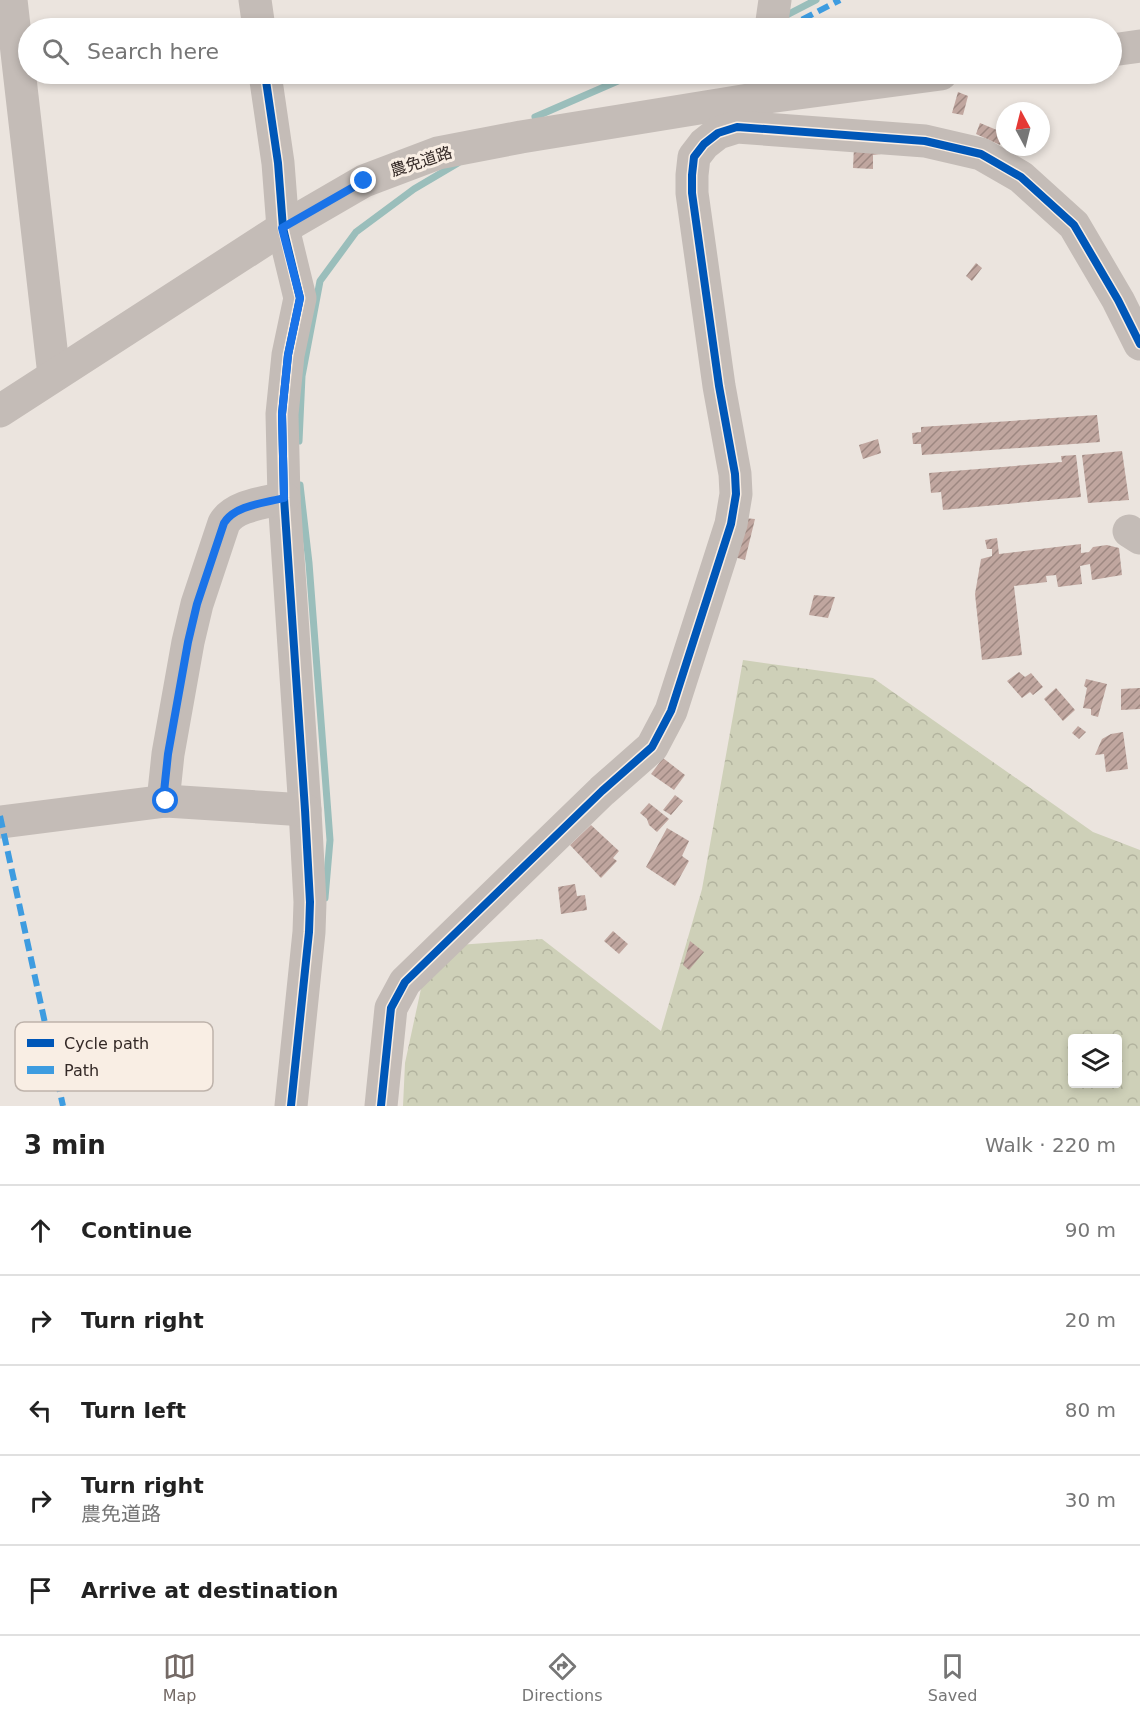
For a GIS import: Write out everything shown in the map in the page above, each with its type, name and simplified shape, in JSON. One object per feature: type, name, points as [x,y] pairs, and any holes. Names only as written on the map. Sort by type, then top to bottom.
[{"type":"street","points":[[11,0],[18,61]]},
{"type":"street","points":[[255,0],[258,18]]},
{"type":"street","points":[[772,18],[775,0]]},
{"type":"street","points":[[1122,49],[1140,46]]},
{"type":"street","points":[[21,84],[54,375]]},
{"type":"street","points":[[266,84],[278,163],[282,228],[300,298],[288,355],[282,414],[284,498],[310,902],[291,1106]]},
{"type":"street","name":"農免道路","points":[[0,411],[282,228],[364,181],[438,153],[522,137],[733,115],[763,86],[793,84]]},
{"type":"street","points":[[381,1106],[391,1008],[405,982],[602,791],[652,747],[671,711],[731,524],[736,494],[735,474],[718,386],[692,193],[694,157],[704,144],[718,133],[733,115],[925,141],[981,154],[1021,177],[1074,225],[1118,300],[1140,344]]},
{"type":"street","points":[[166,801],[164,792],[168,754],[188,642],[197,604],[224,523],[228,517],[240,510],[284,498]]},
{"type":"street","points":[[2,822],[166,801],[305,810]]},
{"type":"green space","points":[[743,660],[873,678],[1093,832],[1140,850],[1140,1106],[403,1106],[405,1063],[430,947],[542,939],[661,1031],[702,889]]},
{"type":"building","points":[[958,92],[968,96],[963,115],[952,113]]},
{"type":"building","points":[[980,123],[996,130],[996,143],[976,134]]},
{"type":"building","points":[[854,147],[881,154],[873,155],[873,169],[853,168]]},
{"type":"building","points":[[976,263],[982,268],[972,281],[966,276]]},
{"type":"building","points":[[1097,415],[1100,442],[922,455],[921,444],[913,444],[912,433],[921,432],[921,427]]},
{"type":"building","points":[[878,439],[881,453],[863,459],[859,445]]},
{"type":"building","points":[[1122,451],[1129,500],[1088,503],[1082,455]]},
{"type":"building","points":[[1076,455],[1081,497],[943,510],[941,492],[931,493],[929,473],[1062,462],[1061,456]]},
{"type":"building","points":[[743,518],[755,519],[745,560],[734,557]]},
{"type":"building","points":[[997,538],[999,554],[1081,544],[1081,553],[1089,552],[1093,547],[1107,545],[1119,548],[1122,575],[1092,580],[1090,564],[1080,566],[1082,584],[1058,587],[1056,575],[1046,576],[1047,582],[1014,586],[1022,655],[982,660],[975,594],[981,559],[992,556],[992,549],[987,549],[985,540]]},
{"type":"building","points":[[814,595],[835,597],[828,618],[809,615]]},
{"type":"building","points":[[1019,672],[1025,677],[1031,673],[1043,687],[1033,695],[1030,692],[1022,698],[1007,681]]},
{"type":"building","points":[[1086,679],[1107,684],[1098,717],[1091,715],[1091,709],[1083,708],[1087,688],[1084,686]]},
{"type":"building","points":[[1056,688],[1075,710],[1063,721],[1044,699]]},
{"type":"building","points":[[1140,688],[1140,709],[1121,710],[1121,689]]},
{"type":"building","points":[[1078,726],[1086,732],[1079,739],[1072,733]]},
{"type":"building","points":[[1123,732],[1128,769],[1106,772],[1104,754],[1095,755],[1102,739],[1111,734]]},
{"type":"building","points":[[663,758],[685,775],[674,790],[651,774]]},
{"type":"building","points":[[675,795],[683,801],[671,815],[663,810]]},
{"type":"building","points":[[649,803],[669,819],[657,832],[640,813]]},
{"type":"building","points":[[591,825],[619,851],[613,858],[617,861],[601,878],[570,845]]},
{"type":"building","points":[[667,828],[689,841],[682,856],[689,861],[675,886],[646,867]]},
{"type":"building","points":[[575,884],[577,896],[585,895],[587,910],[561,914],[558,887]]},
{"type":"building","points":[[613,931],[628,944],[619,954],[604,941]]},
{"type":"building","points":[[690,941],[704,952],[689,970],[683,965]]},
{"type":"waterway","points":[[783,17],[816,0]]},
{"type":"waterway","points":[[535,117],[611,84]]},
{"type":"waterway","points":[[299,441],[302,376],[320,281],[356,232],[414,189],[458,163]]},
{"type":"waterway","points":[[300,485],[309,563],[330,840],[325,898]]},
{"type":"marked path","points":[[805,18],[840,0]]},
{"type":"marked path","points":[[0,816],[45,1022]]},
{"type":"marked path","points":[[60,1091],[63,1106]]},
{"type":"cycle path","points":[[266,84],[278,163],[283,228],[300,298],[288,355],[282,414],[284,498],[310,902],[291,1106]]},
{"type":"cycle path","points":[[381,1106],[391,1008],[405,982],[602,791],[652,747],[671,711],[731,524],[736,494],[735,474],[719,386],[692,193],[694,157],[704,144],[718,133],[737,127],[925,141],[981,154],[1021,177],[1074,225],[1118,300],[1140,344]]},
{"type":"route","points":[[166,801],[164,792],[168,754],[188,642],[197,604],[224,523],[228,517],[240,510],[284,498],[282,414],[288,355],[300,298],[282,228],[364,181]]}]
